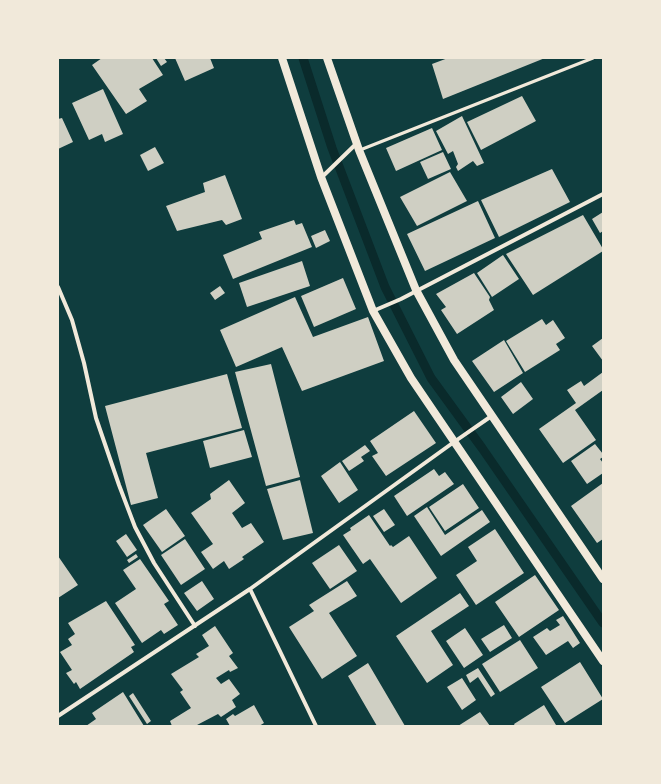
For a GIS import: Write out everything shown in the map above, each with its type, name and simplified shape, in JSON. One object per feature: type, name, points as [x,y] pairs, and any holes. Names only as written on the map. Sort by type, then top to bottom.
[{"type":"main road","points":[[282,58],[321,177],[373,311],[411,378],[603,661]]},
{"type":"main road","points":[[327,58],[358,147],[416,290],[454,360],[493,415],[603,579]]},
{"type":"street","points":[[321,177],[358,147]]},
{"type":"street","points":[[373,311],[401,299],[603,194]]},
{"type":"street","points":[[58,287],[72,320],[84,363],[96,418],[119,485],[136,527],[154,563],[195,626]]},
{"type":"street","points":[[58,716],[250,589],[493,415]]},
{"type":"street","points":[[250,589],[316,726]]},
{"type":"lane","points":[[358,147],[593,58]]},
{"type":"building","points":[[102,58],[152,58],[163,75],[139,89],[147,101],[126,114],[92,65]]},
{"type":"building","points":[[156,58],[164,58],[167,62],[161,66]]},
{"type":"building","points":[[175,58],[210,58],[214,68],[185,81]]},
{"type":"building","points":[[448,58],[545,58],[443,99],[432,64]]},
{"type":"building","points":[[103,89],[123,134],[105,142],[102,134],[89,140],[72,103]]},
{"type":"building","points":[[522,96],[536,121],[481,150],[467,122]]},
{"type":"building","points":[[462,116],[484,163],[477,166],[473,161],[458,171],[456,167],[458,164],[453,151],[448,154],[436,131]]},
{"type":"building","points":[[62,118],[73,142],[58,149],[58,119]]},
{"type":"building","points":[[432,128],[442,150],[396,171],[386,148]]},
{"type":"building","points":[[155,147],[164,163],[148,171],[140,155]]},
{"type":"building","points":[[443,152],[451,169],[428,179],[420,162]]},
{"type":"building","points":[[552,169],[570,202],[499,237],[481,200]]},
{"type":"building","points":[[450,172],[467,201],[417,226],[400,197]]},
{"type":"building","points":[[225,175],[242,219],[226,225],[222,220],[177,231],[166,206],[205,192],[203,183]]},
{"type":"building","points":[[478,201],[495,238],[425,271],[407,234]]},
{"type":"building","points":[[603,212],[603,231],[600,233],[592,219]]},
{"type":"building","points":[[583,215],[603,251],[533,295],[506,254]]},
{"type":"building","points":[[294,220],[296,225],[302,223],[312,247],[233,279],[223,255],[262,239],[259,232]]},
{"type":"building","points":[[325,230],[330,241],[316,248],[311,236]]},
{"type":"building","points":[[503,255],[519,279],[492,297],[477,273]]},
{"type":"building","points":[[302,261],[310,286],[247,307],[239,283]]},
{"type":"building","points":[[474,273],[490,297],[489,300],[494,310],[457,334],[441,310],[446,307],[436,294]]},
{"type":"building","points":[[343,278],[356,309],[314,327],[301,296]]},
{"type":"building","points":[[220,286],[225,293],[215,300],[210,293]]},
{"type":"building","points":[[295,297],[313,337],[368,317],[384,361],[302,391],[282,347],[236,367],[220,330]]},
{"type":"building","points":[[542,319],[546,325],[553,320],[565,338],[556,344],[560,350],[525,372],[506,341]]},
{"type":"building","points":[[603,338],[603,361],[592,346]]},
{"type":"building","points":[[504,340],[523,373],[494,392],[472,361]]},
{"type":"building","points":[[271,364],[300,477],[266,486],[235,372]]},
{"type":"building","points":[[603,372],[603,390],[575,410],[596,440],[563,463],[539,429],[576,403],[567,390],[581,381],[584,386]]},
{"type":"building","points":[[227,374],[242,428],[146,453],[158,498],[131,505],[105,406]]},
{"type":"building","points":[[521,382],[533,399],[513,414],[501,397]]},
{"type":"building","points":[[414,411],[436,443],[386,476],[372,456],[378,453],[370,441]]},
{"type":"building","points":[[244,430],[252,457],[210,468],[203,441]]},
{"type":"building","points":[[595,444],[603,454],[603,457],[600,459],[603,463],[603,473],[587,484],[571,461]]},
{"type":"building","points":[[365,445],[370,451],[361,457],[364,461],[349,471],[342,461]]},
{"type":"building","points":[[340,462],[358,490],[339,503],[321,476]]},
{"type":"building","points":[[434,469],[439,476],[445,472],[454,484],[407,516],[394,496]]},
{"type":"building","points":[[229,480],[245,503],[232,513],[242,528],[251,523],[264,542],[242,557],[244,559],[229,569],[224,561],[213,569],[201,552],[213,544],[191,513],[211,499],[210,494]]},
{"type":"building","points":[[300,480],[313,533],[283,540],[267,489]]},
{"type":"building","points":[[603,483],[603,539],[597,543],[571,506]]},
{"type":"building","points":[[463,484],[479,508],[445,531],[429,507]]},
{"type":"building","points":[[427,507],[445,535],[482,510],[490,522],[441,556],[414,516]]},
{"type":"building","points":[[166,509],[185,536],[162,552],[143,525]]},
{"type":"building","points":[[384,509],[395,525],[384,532],[373,516]]},
{"type":"building","points":[[369,515],[390,546],[391,545],[393,547],[409,536],[437,578],[401,603],[370,559],[363,564],[343,535],[351,530],[350,528]]},
{"type":"building","points":[[495,529],[524,573],[476,605],[456,575],[477,561],[468,547]]},
{"type":"building","points":[[126,534],[137,550],[127,557],[116,541]]},
{"type":"building","points":[[185,539],[205,569],[181,585],[161,555]]},
{"type":"building","points":[[339,545],[357,571],[330,589],[312,563]]},
{"type":"building","points":[[136,554],[138,557],[129,563],[127,560]]},
{"type":"building","points":[[58,556],[78,585],[58,598]]},
{"type":"building","points":[[140,559],[169,601],[164,604],[178,625],[164,634],[161,630],[142,643],[115,603],[136,589],[123,570]]},
{"type":"building","points":[[535,575],[559,610],[519,637],[495,602]]},
{"type":"building","points":[[202,581],[214,599],[197,611],[184,593]]},
{"type":"building","points":[[347,581],[357,596],[329,613],[357,656],[322,679],[289,627],[314,611],[309,605]]},
{"type":"building","points":[[460,593],[469,606],[431,631],[453,665],[427,683],[396,636]]},
{"type":"building","points":[[106,601],[135,645],[131,647],[134,652],[80,689],[76,682],[74,684],[66,673],[72,670],[60,652],[72,645],[68,639],[75,634],[68,623]]},
{"type":"building","points":[[563,616],[580,643],[573,648],[568,641],[546,655],[533,637],[547,628],[550,631],[560,625],[556,620]]},
{"type":"building","points":[[504,625],[512,638],[490,652],[481,639]]},
{"type":"building","points":[[215,626],[233,653],[229,656],[238,668],[230,672],[229,670],[216,678],[221,684],[229,679],[240,694],[232,700],[236,707],[221,717],[218,714],[197,725],[198,726],[172,726],[170,721],[191,708],[180,692],[183,690],[171,674],[199,657],[196,654],[209,646],[202,635]]},
{"type":"building","points":[[465,628],[483,655],[464,668],[446,641]]},
{"type":"building","points":[[520,640],[538,668],[500,692],[482,664]]},
{"type":"building","points":[[580,662],[603,699],[565,723],[541,687]]},
{"type":"building","points":[[368,663],[405,726],[377,726],[348,676]]},
{"type":"building","points":[[478,668],[495,694],[491,697],[478,677],[470,683],[466,675]]},
{"type":"building","points":[[462,678],[476,700],[462,710],[447,687]]},
{"type":"building","points":[[123,692],[144,726],[86,726],[96,719],[92,713]]},
{"type":"building","points":[[133,693],[151,721],[147,724],[129,696]]},
{"type":"building","points":[[254,705],[264,723],[259,726],[230,726],[226,719],[233,714],[235,716]]},
{"type":"building","points":[[544,705],[556,725],[515,726],[514,724]]},
{"type":"building","points":[[480,712],[490,726],[458,726]]},
{"type":"waterway","points":[[303,58],[332,148],[385,287],[431,378],[482,448],[603,623]]}]
